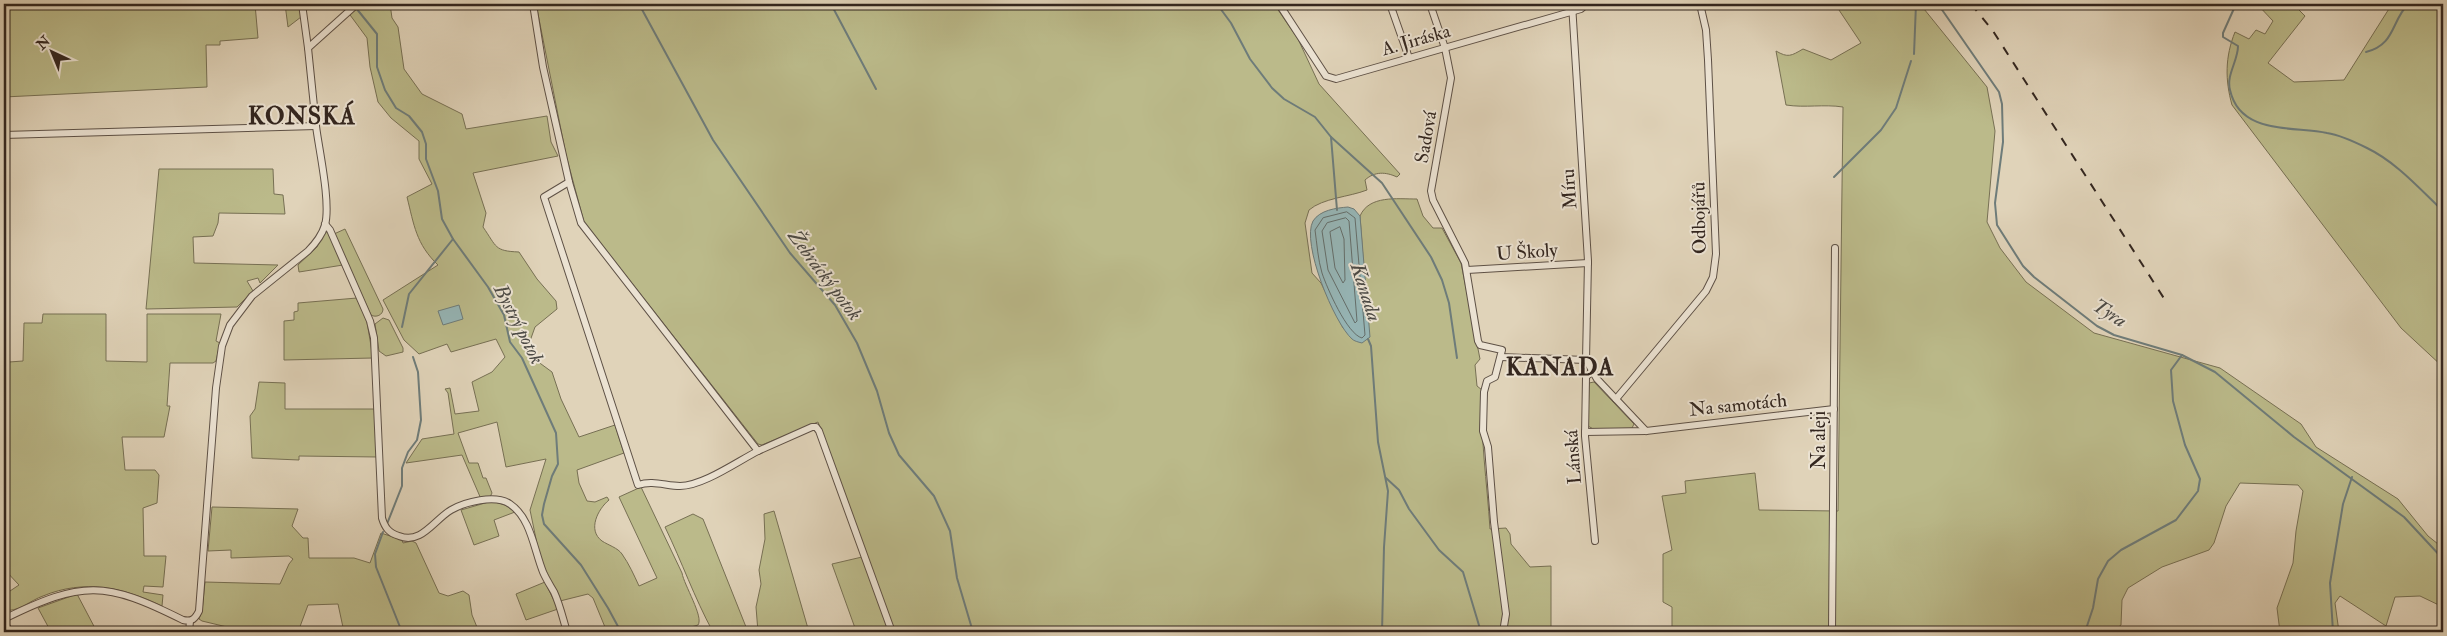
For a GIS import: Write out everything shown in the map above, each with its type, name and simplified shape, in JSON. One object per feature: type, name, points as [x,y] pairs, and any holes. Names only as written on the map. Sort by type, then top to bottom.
[{"type":"street","points":[[190,621],[195,618],[199,610],[217,370],[225,336],[236,314],[252,296],[308,251],[316,242],[325,224],[325,199],[302,4]]},
{"type":"street","points":[[308,48],[357,4]]},
{"type":"street","points":[[533,4],[544,67],[569,182],[581,223],[629,288],[758,451]]},
{"type":"street","name":"A. Jiráska","points":[[1279,4],[1302,36],[1326,76],[1336,79],[1444,48],[1572,7],[1581,9],[1587,4]]},
{"type":"street","points":[[1390,4],[1408,58]]},
{"type":"street","name":"Sadová","points":[[1430,4],[1451,78],[1432,191],[1433,200],[1467,270],[1478,341],[1480,345],[1502,350],[1501,357]]},
{"type":"street","name":"Odbojářů","points":[[1616,399],[1706,291],[1714,272],[1716,254],[1708,60],[1706,30],[1700,4]]},
{"type":"street","name":"Míru","points":[[1572,7],[1588,263],[1586,360],[1590,372]]},
{"type":"street","points":[[4,136],[316,126]]},
{"type":"street","points":[[569,182],[544,197],[638,485],[652,482],[681,486],[699,482],[758,451],[812,427],[816,427],[819,430],[892,632]]},
{"type":"street","points":[[325,224],[330,230],[370,321],[374,338],[382,518],[386,528],[395,535],[409,539],[426,532],[446,513],[458,507],[491,500],[504,501],[516,509],[529,533],[545,578],[558,602],[567,632]]},
{"type":"street","name":"Na aleji","points":[[1832,632],[1835,248]]},
{"type":"street","name":"U Školy","points":[[1467,270],[1588,263]]},
{"type":"street","points":[[1503,632],[1506,614],[1494,522],[1488,447],[1483,431],[1484,392],[1487,382],[1495,377],[1501,357],[1586,360]]},
{"type":"street","points":[[1590,372],[1646,430]]},
{"type":"street","name":"Lánská","points":[[1590,372],[1586,377],[1585,432],[1594,541]]},
{"type":"street","name":"Na samotách","points":[[1585,432],[1646,430],[1834,410]]},
{"type":"street","points":[[10,632],[4,620],[65,593],[90,589],[132,596],[190,621]]},
{"type":"street","points":[[189,632],[190,621]]},
{"type":"shaded area","points":[[4,4],[255,4],[258,38],[220,41],[220,45],[206,45],[207,87],[4,97]]},
{"type":"shaded area","points":[[285,4],[300,4],[301,17],[288,27]]},
{"type":"shaded area","points":[[342,4],[390,4],[392,18],[398,27],[404,69],[422,94],[462,114],[466,129],[547,116],[551,142],[558,156],[473,173],[486,213],[483,227],[497,247],[519,252],[537,279],[556,301],[557,309],[535,327],[530,341],[537,361],[552,372],[561,399],[579,437],[615,425],[624,453],[577,470],[579,483],[587,501],[595,502],[607,497],[609,500],[598,514],[595,531],[602,541],[615,548],[625,558],[639,586],[657,578],[619,497],[641,487],[682,573],[696,608],[698,625],[681,630],[677,628],[671,632],[607,632],[593,598],[588,594],[560,601],[540,558],[530,510],[546,459],[506,467],[497,422],[458,433],[469,463],[478,463],[483,478],[486,478],[492,493],[490,497],[481,499],[462,455],[406,463],[422,439],[454,434],[448,393],[445,389],[450,388],[455,414],[479,411],[472,382],[492,372],[505,357],[496,339],[451,352],[447,344],[419,354],[404,340],[383,300],[438,265],[420,242],[407,197],[432,184],[419,159],[419,141],[391,118],[378,102],[370,67],[367,38]]},
{"type":"shaded area","points":[[536,4],[1274,4],[1298,39],[1319,84],[1400,174],[1397,177],[1385,173],[1373,175],[1365,180],[1367,190],[1329,200],[1309,210],[1305,223],[1312,273],[1321,283],[1343,328],[1365,286],[1360,216],[1364,209],[1377,201],[1417,199],[1423,216],[1433,228],[1442,228],[1461,263],[1480,359],[1475,365],[1477,386],[1482,390],[1483,442],[1490,529],[1506,528],[1510,534],[1511,544],[1530,567],[1551,566],[1551,632],[894,632],[818,422],[762,445],[758,444],[584,222],[566,155]]},
{"type":"shaded area","points":[[1835,4],[1920,4],[1987,87],[1995,131],[1987,222],[2000,248],[2026,282],[2094,333],[2220,368],[2301,424],[2316,447],[2398,499],[2428,536],[2443,548],[2443,607],[2420,596],[2395,597],[2386,626],[2340,596],[2335,603],[2339,632],[2280,632],[2277,608],[2293,563],[2303,491],[2298,485],[2240,483],[2226,506],[2214,543],[2209,550],[2162,567],[2128,588],[2122,600],[2121,625],[2112,632],[1672,632],[1672,607],[1663,602],[1663,554],[1672,550],[1662,496],[1686,493],[1685,481],[1755,473],[1759,510],[1838,511],[1843,107],[1786,105],[1776,51],[1784,55],[1790,55],[1803,49],[1831,60],[1861,43]]},
{"type":"shaded area","points":[[2257,4],[2293,4],[2305,16],[2268,63],[2294,82],[2344,80],[2392,4],[2443,4],[2443,367],[2401,328],[2232,105],[2228,87],[2227,68],[2229,50],[2235,32],[2249,39],[2256,30],[2265,34],[2273,21]]},
{"type":"shaded area","points":[[159,169],[273,169],[274,194],[283,195],[285,214],[219,213],[218,223],[213,236],[193,237],[194,263],[278,265],[260,283],[258,278],[247,281],[253,291],[237,307],[146,309]]},
{"type":"shaded area","points":[[345,229],[383,309],[379,315],[371,315],[334,234]]},
{"type":"shaded area","points":[[324,232],[328,232],[343,265],[299,272],[298,265],[317,247]]},
{"type":"shaded area","points":[[357,298],[367,322],[373,358],[284,360],[284,321],[294,320],[294,312],[298,311],[298,303]]},
{"type":"shaded area","points":[[43,314],[106,314],[106,361],[147,362],[147,314],[221,314],[216,341],[220,343],[216,361],[213,363],[170,363],[167,406],[170,406],[164,437],[122,437],[125,470],[155,470],[159,475],[157,503],[143,508],[144,556],[166,556],[163,587],[144,586],[143,592],[163,595],[162,606],[118,590],[88,587],[58,591],[38,598],[14,610],[4,610],[4,595],[19,585],[4,569],[4,329],[9,332],[9,362],[23,361],[24,323],[42,323]]},
{"type":"shaded area","points":[[383,318],[389,320],[403,348],[403,352],[386,356],[379,351],[375,324]]},
{"type":"shaded area","points":[[259,382],[285,383],[285,409],[376,409],[378,457],[299,456],[299,460],[252,458],[250,416],[255,409]]},
{"type":"shaded area","points":[[1594,382],[1634,424],[1631,430],[1597,431],[1588,426],[1589,383]]},
{"type":"shaded area","points":[[492,501],[505,505],[515,512],[494,520],[499,536],[474,545],[461,510]]},
{"type":"shaded area","points":[[212,507],[298,509],[292,526],[303,538],[308,538],[309,558],[354,558],[370,563],[381,533],[402,540],[403,543],[412,541],[416,543],[439,593],[448,596],[463,591],[469,595],[472,615],[479,632],[344,632],[338,604],[308,605],[298,632],[248,632],[202,621],[199,619],[202,611],[205,582],[280,584],[293,559],[289,556],[231,558],[231,550],[208,551]]},
{"type":"shaded area","points":[[774,511],[809,632],[758,632],[756,607],[761,584],[759,570],[765,539],[764,514]]},
{"type":"shaded area","points":[[693,514],[703,519],[748,632],[713,632],[700,606],[665,527]]},
{"type":"shaded area","points":[[862,557],[889,632],[835,632],[855,628],[832,564]]},
{"type":"shaded area","points":[[545,582],[558,609],[526,620],[516,594]]},
{"type":"shaded area","points":[[77,594],[97,632],[51,632],[38,608]]},
{"type":"water","points":[[1348,207],[1354,209],[1360,216],[1370,337],[1362,343],[1352,339],[1345,330],[1329,300],[1315,264],[1310,232],[1313,221],[1320,214],[1329,210]]},
{"type":"water","points":[[459,305],[463,319],[443,325],[438,311]]},
{"type":"waterway","name":"Žebrácký potok","points":[[639,4],[713,140],[790,253],[835,305],[857,343],[877,391],[889,433],[899,455],[934,496],[950,531],[957,578],[973,632]]},
{"type":"waterway","points":[[831,4],[876,89]]},
{"type":"waterway","name":"Kanada","points":[[1217,4],[1231,23],[1250,59],[1272,88],[1284,99],[1315,117],[1331,137],[1337,210]]},
{"type":"waterway","points":[[1914,54],[1916,4]]},
{"type":"waterway","name":"Tyra","points":[[1938,4],[1999,92],[2002,104],[2003,142],[1995,203],[1997,225],[2023,266],[2034,277],[2097,326],[2114,335],[2182,355],[2215,372],[2294,437],[2404,517],[2443,559]]},
{"type":"waterway","points":[[2236,4],[2223,37],[2238,46],[2229,84],[2236,104],[2245,115],[2256,122],[2270,126],[2332,134],[2362,146],[2378,154],[2397,168],[2443,211]]},
{"type":"waterway","points":[[2366,52],[2375,49],[2388,38],[2398,18],[2408,4]]},
{"type":"waterway","name":"Bystrý potok","points":[[356,8],[377,34],[377,67],[385,90],[396,108],[409,116],[422,132],[426,144],[426,159],[438,191],[442,219],[453,239],[488,287],[504,315],[510,342],[522,358],[556,433],[558,464],[552,476],[544,504],[542,515],[544,524],[581,565],[621,632]]},
{"type":"waterway","points":[[1834,177],[1881,130],[1896,108],[1911,61]]},
{"type":"waterway","points":[[1331,137],[1382,183],[1431,257],[1442,280],[1449,303],[1457,358]]},
{"type":"waterway","points":[[402,327],[409,294],[453,239]]},
{"type":"waterway","name":"Kanada","points":[[1368,339],[1371,346],[1378,442],[1388,491],[1384,547],[1382,632]]},
{"type":"waterway","points":[[2085,632],[2093,608],[2098,579],[2108,561],[2121,550],[2176,520],[2198,491],[2200,479],[2185,445],[2173,401],[2171,370],[2182,355]]},
{"type":"waterway","points":[[387,524],[402,486],[402,468],[408,452],[417,440],[421,420],[418,372],[413,357]]},
{"type":"waterway","points":[[2333,632],[2330,583],[2343,504],[2352,477]]},
{"type":"waterway","points":[[1386,478],[1399,490],[1409,509],[1439,550],[1463,572],[1481,632]]},
{"type":"waterway","points":[[383,532],[375,554],[376,567],[402,632]]},
{"type":"railway","points":[[1971,4],[1993,31],[2165,300]]},
{"type":"district","name":"KONSKÁ","points":[[302,116]]},
{"type":"district","name":"KANADA","points":[[1560,367]]}]
